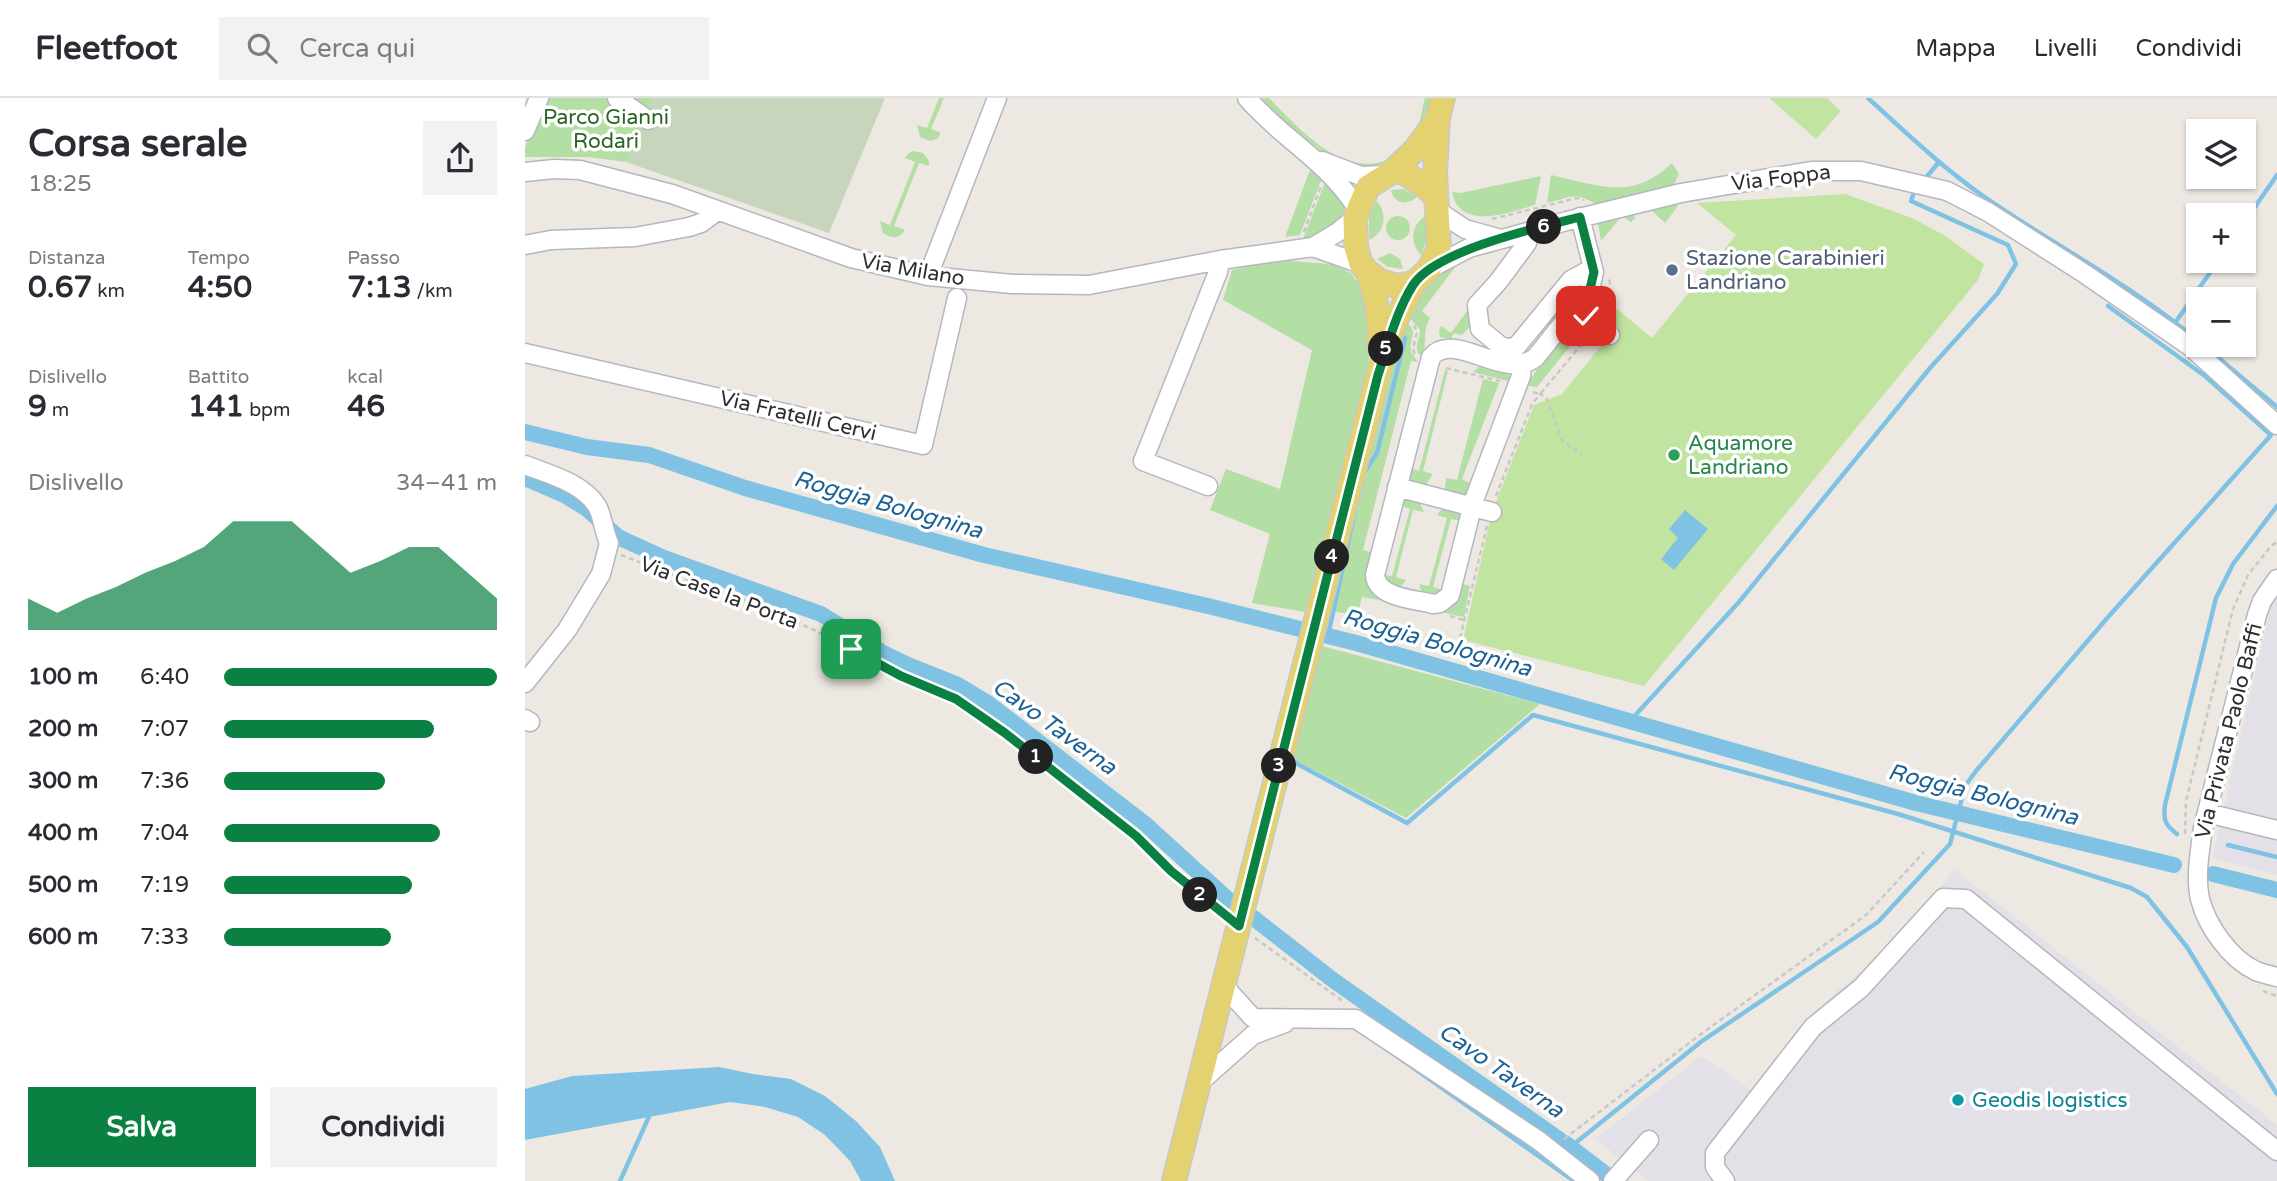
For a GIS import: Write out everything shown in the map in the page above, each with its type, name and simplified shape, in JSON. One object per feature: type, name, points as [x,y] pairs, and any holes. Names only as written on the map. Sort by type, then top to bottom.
[{"type":"main road","points":[[1378,375],[1380,319],[1377,300],[1356,247],[1356,214],[1368,187],[1388,174],[1416,149],[1441,108]]},
{"type":"main road","points":[[1174,1181],[1378,375],[1392,330],[1439,248],[1436,204],[1441,108]]},
{"type":"main road","points":[[1388,174],[1403,172],[1426,187],[1436,204]]},
{"type":"main road","points":[[1364,268],[1380,281],[1396,286],[1422,276]]},
{"type":"street","points":[[525,131],[538,98]]},
{"type":"street","points":[[617,98],[648,120]]},
{"type":"street","points":[[928,276],[997,98]]},
{"type":"street","points":[[1247,98],[1266,120],[1321,165],[1349,194],[1356,214]]},
{"type":"street","points":[[1321,165],[1361,176],[1388,174]]},
{"type":"street","name":"Via Milano","points":[[525,172],[580,170],[672,194],[851,258],[928,276],[1012,284],[1089,285],[1220,260],[1305,248],[1338,232],[1356,214]]},
{"type":"street","name":"Via Foppa","points":[[1422,276],[1469,248],[1681,193],[1811,171],[1861,172],[1947,191],[1988,212],[2190,347],[2277,425]]},
{"type":"street","points":[[1436,204],[1465,229],[1501,239]]},
{"type":"street","points":[[525,245],[551,240],[635,237],[675,230],[701,223],[717,211]]},
{"type":"street","points":[[1522,365],[1521,376],[1472,507],[1450,595],[1440,603],[1433,604],[1384,592],[1375,582],[1375,575],[1428,364],[1433,354],[1442,348],[1450,348],[1522,365],[1536,357],[1581,312],[1600,271],[1586,216]]},
{"type":"street","points":[[1527,243],[1477,305],[1481,329],[1503,348],[1512,349],[1520,344],[1570,280],[1600,271]]},
{"type":"street","name":"Via Milano","points":[[1305,248],[1364,268]]},
{"type":"street","points":[[1208,486],[1143,461],[1218,272],[1220,260]]},
{"type":"street","name":"Via Fratelli Cervi","points":[[525,353],[923,445],[957,298]]},
{"type":"street","points":[[1581,312],[1610,335]]},
{"type":"street","points":[[525,465],[577,487],[596,505],[604,530],[601,575],[567,630],[525,682]]},
{"type":"street","points":[[1397,487],[1492,512]]},
{"type":"street","name":"Via Privata Paolo Baffi","points":[[2276,582],[2262,601],[2207,813],[2199,860],[2200,898],[2206,914],[2231,952],[2254,970],[2277,977]]},
{"type":"street","points":[[2207,813],[2277,830]]},
{"type":"street","points":[[1725,1181],[1715,1167],[1715,1153],[1813,1027],[1861,988],[1943,898],[1966,899],[2277,1152]]},
{"type":"street","points":[[1224,986],[1253,1018],[1356,1019],[1550,1150],[1590,1181]]},
{"type":"street","points":[[1199,1083],[1253,1035],[1299,1018]]},
{"type":"street","points":[[1613,1181],[1649,1140]]},
{"type":"path","points":[[1305,248],[1321,165]]},
{"type":"path","points":[[1489,220],[1577,198],[1587,202],[1586,216]]},
{"type":"path","points":[[1581,312],[1609,288],[1600,271]]},
{"type":"path","points":[[1540,394],[1548,400],[1562,440],[1582,455]]},
{"type":"path","name":"Via Case la Porta","points":[[604,530],[621,555],[756,604],[814,630],[901,676],[956,699],[1005,733],[1136,836],[1171,871],[1239,926],[1350,1007],[1356,1019]]},
{"type":"path","points":[[1550,1150],[1697,1037],[1866,915],[1924,852]]},
{"type":"shaded area","points":[[2277,594],[2277,875],[2212,858],[2273,597]]},
{"type":"shaded area","points":[[1954,869],[2277,1125],[2277,1181],[1649,1181],[1595,1139],[1701,1056],[1751,1090],[1809,1016],[1910,928]]},
{"type":"green space","name":"Parco Gianni Rodari","points":[[543,98],[653,98],[626,162],[588,157],[525,157],[525,148]]},
{"type":"green space","points":[[653,98],[885,98],[829,233],[626,162]]},
{"type":"green space","points":[[939,98],[944,98],[931,129],[941,133],[937,139],[930,141],[920,137],[917,125],[927,128]]},
{"type":"green space","points":[[1261,98],[1269,98],[1307,136],[1322,147],[1353,162],[1370,164],[1387,160],[1405,148],[1417,130],[1425,98],[1432,98],[1426,123],[1395,161],[1368,172],[1333,160],[1290,127]]},
{"type":"green space","points":[[1769,98],[1827,98],[1841,111],[1816,139]]},
{"type":"green space","points":[[914,151],[923,153],[929,166],[919,163],[894,226],[905,230],[898,237],[892,237],[883,233],[880,221],[890,225],[915,162],[905,158]]},
{"type":"green space","points":[[1672,163],[1679,174],[1674,184],[1668,186],[1595,204],[1577,197],[1547,203],[1551,175],[1600,186],[1628,187],[1643,183]]},
{"type":"green space","points":[[1310,170],[1322,178],[1300,235],[1285,237]]},
{"type":"green space","points":[[1541,176],[1535,205],[1500,215],[1475,216],[1465,212],[1457,204],[1452,192],[1460,193]]},
{"type":"green space","points":[[1327,177],[1347,203],[1346,215],[1321,235],[1303,239]]},
{"type":"green space","points":[[1404,189],[1417,197],[1409,202],[1398,201],[1391,190]]},
{"type":"green space","name":"Aquamore Landriano","points":[[1845,194],[1912,218],[1944,235],[1984,264],[1978,280],[1644,686],[1463,640],[1492,512],[1534,405],[1562,394],[1617,326],[1611,322],[1614,317],[1601,307],[1597,311],[1595,309],[1604,298],[1652,338],[1736,235],[1697,203]]},
{"type":"green space","points":[[1377,201],[1383,212],[1383,223],[1379,233],[1369,240],[1369,216]]},
{"type":"green space","points":[[1674,203],[1678,206],[1665,223],[1652,211],[1653,207]]},
{"type":"green space","points":[[1633,213],[1635,218],[1631,222],[1622,216],[1601,241],[1598,224],[1604,219]]},
{"type":"green space","points":[[1398,216],[1406,220],[1410,228],[1406,236],[1398,240],[1390,236],[1386,228],[1390,220]]},
{"type":"green space","points":[[1426,216],[1429,235],[1421,255],[1413,234],[1417,224]]},
{"type":"green space","points":[[1390,253],[1400,259],[1403,269],[1388,267],[1377,259]]},
{"type":"green space","points":[[1276,260],[1331,264],[1351,273],[1363,290],[1373,334],[1305,612],[1252,603],[1270,534],[1210,510],[1226,469],[1280,489],[1312,350],[1223,300],[1232,270]]},
{"type":"green space","points":[[1452,263],[1456,266],[1422,311],[1430,318],[1426,327],[1423,357],[1417,351],[1420,330],[1408,316],[1421,292]]},
{"type":"green space","points":[[1472,304],[1474,322],[1462,335],[1454,333],[1451,339],[1440,337],[1441,326],[1451,333]]},
{"type":"green space","points":[[1403,319],[1412,328],[1411,352],[1418,362],[1411,361],[1363,550],[1374,553],[1369,585],[1385,601],[1362,597],[1357,616],[1324,609],[1385,398],[1385,369]]},
{"type":"green space","points":[[1579,322],[1589,330],[1583,337],[1580,334],[1537,387],[1526,386],[1573,323]]},
{"type":"green space","points":[[1482,365],[1505,372],[1511,377],[1511,382],[1473,372]]},
{"type":"green space","points":[[1445,370],[1448,371],[1423,471],[1433,474],[1425,486],[1411,483],[1408,479],[1409,468],[1419,471]]},
{"type":"green space","points":[[1483,379],[1499,383],[1462,479],[1472,484],[1468,493],[1459,496],[1445,488],[1446,478],[1457,480]]},
{"type":"green space","points":[[1410,499],[1419,501],[1424,512],[1413,510],[1396,577],[1406,580],[1397,587],[1381,575],[1392,576],[1410,509],[1399,505]]},
{"type":"green space","points":[[1447,508],[1459,513],[1462,521],[1451,519],[1433,587],[1444,590],[1439,596],[1429,595],[1421,591],[1420,584],[1429,586],[1447,518],[1437,515]]},
{"type":"green space","points":[[1459,583],[1470,586],[1464,617],[1440,612]]},
{"type":"green space","points":[[1322,646],[1540,704],[1406,818],[1293,759]]},
{"type":"water","points":[[1685,510],[1708,529],[1674,570],[1661,559],[1678,538],[1669,529]]},
{"type":"water","points":[[719,1067],[791,1079],[825,1096],[856,1121],[880,1147],[895,1181],[861,1181],[850,1161],[825,1135],[798,1117],[765,1107],[730,1102],[525,1140],[525,1089],[572,1076]]},
{"type":"waterway","points":[[1868,98],[1970,187],[2121,284],[2186,331]]},
{"type":"waterway","points":[[1924,180],[1939,162]]},
{"type":"waterway","points":[[2256,205],[2277,175]]},
{"type":"waterway","points":[[1629,722],[1739,602],[1930,368],[1997,294],[2016,264],[2008,245],[1911,201],[1913,195]]},
{"type":"waterway","points":[[2175,323],[2210,273]]},
{"type":"waterway","points":[[1563,1153],[1702,1041],[1878,922],[1950,844],[1965,786],[1976,771],[2109,616],[2271,435],[2205,376],[2108,306]]},
{"type":"waterway","points":[[1363,474],[1377,453],[1405,338]]},
{"type":"waterway","points":[[2217,357],[2277,407]]},
{"type":"waterway","name":"Roggia Bolognina","points":[[525,432],[587,447],[649,455],[745,488],[984,555],[1356,643],[1916,803],[2174,865]]},
{"type":"waterway","name":"Cavo Taverna","points":[[525,478],[564,495],[587,509],[618,537],[664,558],[821,614],[883,653],[958,685],[988,703],[1144,823],[1233,904]]},
{"type":"waterway","points":[[2177,834],[2166,822],[2165,805],[2216,598],[2233,564],[2277,506]]},
{"type":"waterway","points":[[1328,636],[1355,510]]},
{"type":"waterway","points":[[1292,761],[1407,823],[1533,715],[1898,814],[2131,888],[2147,897],[2187,947],[2277,1094]]},
{"type":"waterway","points":[[2228,845],[2277,857]]},
{"type":"waterway","name":"Roggia Bolognina","points":[[2213,874],[2277,890]]},
{"type":"waterway","name":"Cavo Taverna","points":[[1247,913],[1333,980],[1560,1140]]},
{"type":"waterway","points":[[1391,1052],[1574,1181]]},
{"type":"waterway","points":[[620,1181],[651,1112]]},
{"type":"waterway","name":"Cavo Taverna","points":[[1565,1143],[1615,1181]]},
{"type":"place","name":"Stazione Carabinieri Landriano","points":[[1672,270]]},
{"type":"place","name":"Aquamore Landriano","points":[[1674,455]]},
{"type":"place","name":"Geodis logistics","points":[[1958,1100]]},
{"type":"route","points":[[851,649],[901,676],[956,699],[1005,733],[1136,836],[1171,871],[1239,926],[1378,375],[1392,330],[1414,283],[1429,269],[1469,248],[1580,217],[1594,272],[1590,289],[1575,308],[1586,316]]}]
